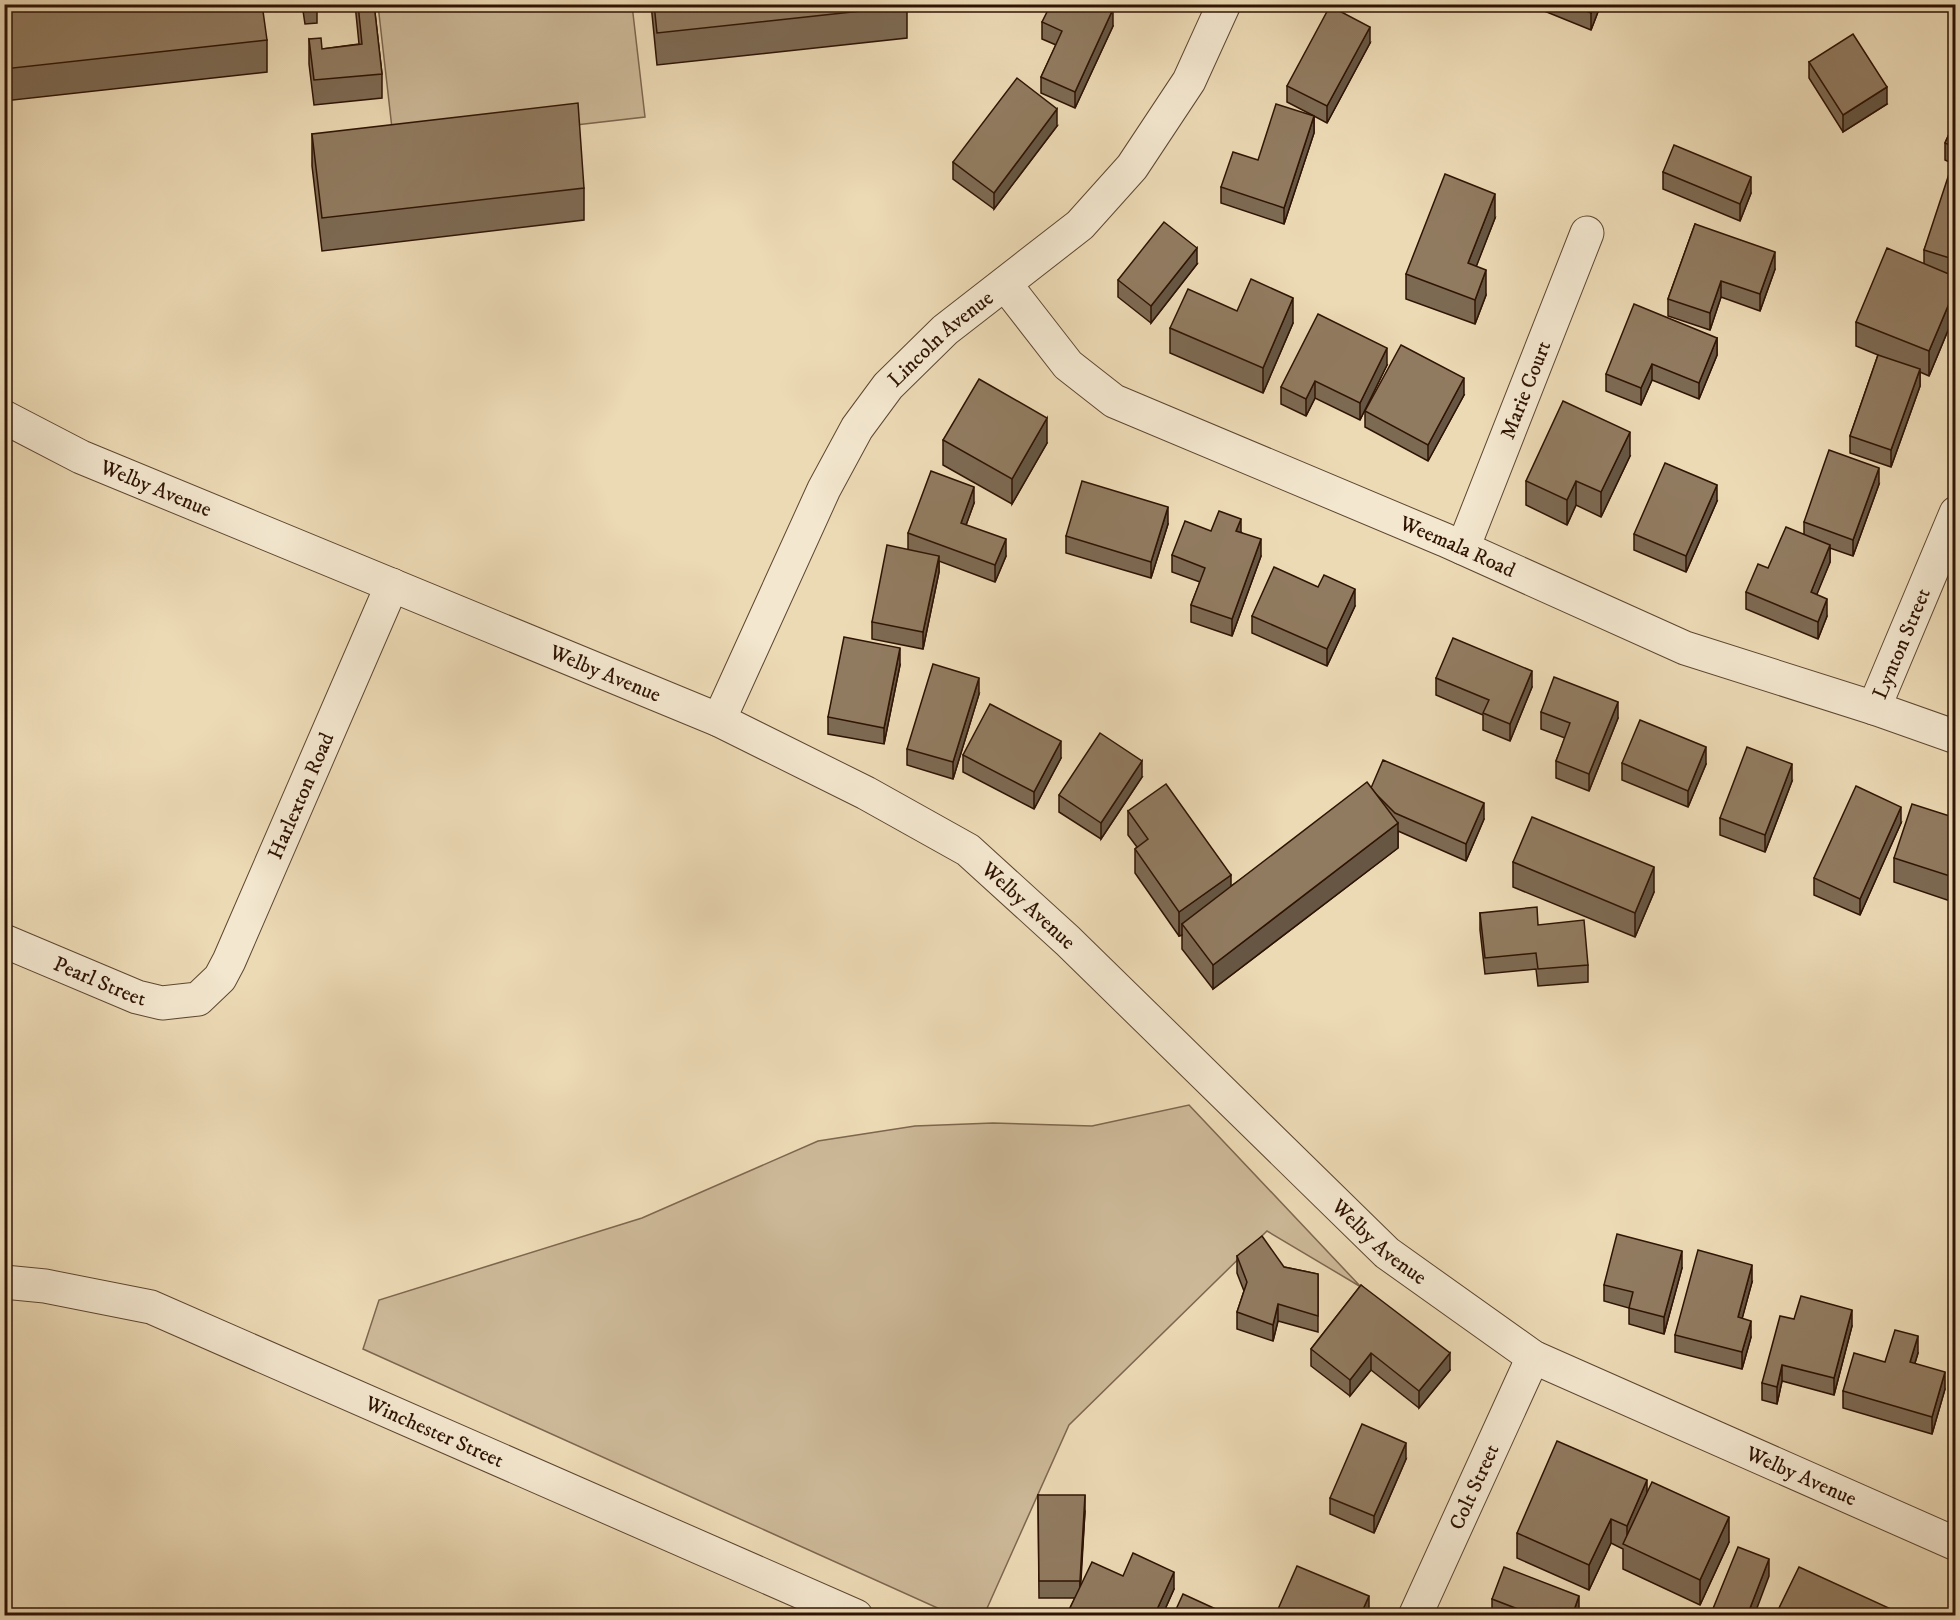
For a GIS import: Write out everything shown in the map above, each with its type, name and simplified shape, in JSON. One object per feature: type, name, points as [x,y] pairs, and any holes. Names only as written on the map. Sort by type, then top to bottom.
[{"type":"street","name":"Lincoln Avenue","points":[[719,720],[824,489],[857,428],[888,386],[945,330],[1080,225],[1132,167],[1190,81],[1224,4]]},
{"type":"street","name":"Marie Court","points":[[1462,548],[1587,233]]},
{"type":"street","name":"Weemala Road","points":[[1005,284],[1068,365],[1114,401],[1462,548],[1685,648],[1874,708],[1956,737]]},
{"type":"street","name":"Welby Avenue","points":[[4,417],[81,456],[719,720],[866,793],[968,850],[1068,941],[1387,1253],[1533,1357],[1956,1544]]},
{"type":"street","name":"Lynton Street","points":[[1874,708],[1956,513]]},
{"type":"street","name":"Harlexton Road","points":[[198,999],[220,978],[229,961],[392,585]]},
{"type":"street","name":"Pearl Street","points":[[4,941],[137,997],[162,1003],[198,999]]},
{"type":"street","name":"Winchester Street","points":[[4,1282],[45,1286],[152,1307],[856,1616]]},
{"type":"street","name":"Colt Street","points":[[1415,1616],[1533,1357]]},
{"type":"shaded area","points":[[378,5],[632,5],[645,117],[394,146]]},
{"type":"shaded area","points":[[1189,1105],[1361,1287],[1267,1231],[1069,1425],[984,1615],[953,1615],[363,1349],[379,1300],[642,1218],[818,1141],[915,1126],[993,1123],[1092,1126]]},
{"type":"building","points":[[4,4],[262,4],[267,40],[4,69]]},
{"type":"building","points":[[358,4],[374,4],[382,74],[314,80],[309,39],[321,38],[322,49],[362,44]]},
{"type":"building","points":[[654,4],[907,4],[907,6],[657,33]]},
{"type":"building","points":[[1051,4],[1104,4],[1113,9],[1075,92],[1041,77],[1062,31],[1042,22]]},
{"type":"building","points":[[1569,4],[1594,4],[1591,13]]},
{"type":"building","points":[[1330,6],[1370,27],[1327,106],[1287,86]]},
{"type":"building","points":[[1853,34],[1887,87],[1843,115],[1809,62]]},
{"type":"building","points":[[1017,78],[1057,109],[994,193],[953,162]]},
{"type":"building","points":[[578,103],[584,188],[322,218],[312,134]]},
{"type":"building","points":[[1276,104],[1314,116],[1284,208],[1221,187],[1233,152],[1258,160]]},
{"type":"building","points":[[1956,119],[1956,148],[1945,143]]},
{"type":"building","points":[[1674,145],[1751,177],[1740,204],[1663,172]]},
{"type":"building","points":[[1950,171],[1956,173],[1956,260],[1924,250]]},
{"type":"building","points":[[1445,174],[1495,194],[1468,263],[1486,270],[1475,300],[1406,274]]},
{"type":"building","points":[[1164,222],[1197,248],[1151,306],[1118,280]]},
{"type":"building","points":[[1695,224],[1775,252],[1760,294],[1721,281],[1710,313],[1668,299]]},
{"type":"building","points":[[1887,248],[1956,277],[1956,287],[1929,351],[1856,322]]},
{"type":"building","points":[[1251,279],[1293,298],[1263,368],[1170,328],[1188,289],[1237,311]]},
{"type":"building","points":[[1634,304],[1717,338],[1699,383],[1652,364],[1641,388],[1606,374]]},
{"type":"building","points":[[1318,314],[1387,348],[1360,403],[1315,381],[1306,399],[1281,387]]},
{"type":"building","points":[[1401,345],[1464,378],[1428,445],[1365,411]]},
{"type":"building","points":[[1878,355],[1920,369],[1891,450],[1850,436]]},
{"type":"building","points":[[979,379],[1047,418],[1012,479],[943,440]]},
{"type":"building","points":[[1563,401],[1630,432],[1601,492],[1576,481],[1567,500],[1526,481]]},
{"type":"building","points":[[1829,450],[1879,468],[1853,540],[1804,522]]},
{"type":"building","points":[[1665,463],[1717,485],[1686,556],[1634,534]]},
{"type":"building","points":[[931,471],[974,487],[961,523],[1006,539],[995,565],[908,533]]},
{"type":"building","points":[[1082,481],[1168,507],[1151,562],[1066,536]]},
{"type":"building","points":[[1219,511],[1241,519],[1236,531],[1261,539],[1232,619],[1191,605],[1205,568],[1172,555],[1185,521],[1211,531]]},
{"type":"building","points":[[1786,527],[1830,545],[1811,592],[1827,599],[1818,622],[1746,592],[1758,564],[1768,568]]},
{"type":"building","points":[[887,545],[939,556],[923,632],[872,622]]},
{"type":"building","points":[[1274,567],[1318,587],[1324,575],[1355,589],[1327,649],[1252,616]]},
{"type":"building","points":[[844,637],[900,648],[884,728],[828,717]]},
{"type":"building","points":[[1453,638],[1532,671],[1510,724],[1483,713],[1489,700],[1436,678]]},
{"type":"building","points":[[933,664],[979,678],[953,762],[907,749]]},
{"type":"building","points":[[1554,677],[1618,702],[1589,774],[1556,761],[1570,723],[1541,712]]},
{"type":"building","points":[[990,704],[1061,741],[1034,792],[963,755]]},
{"type":"building","points":[[1640,720],[1706,747],[1688,791],[1622,763]]},
{"type":"building","points":[[1100,733],[1142,761],[1101,823],[1059,795]]},
{"type":"building","points":[[1747,747],[1792,764],[1765,835],[1720,818]]},
{"type":"building","points":[[1383,760],[1484,803],[1466,844],[1395,813],[1376,794],[1371,788]]},
{"type":"building","points":[[1367,782],[1398,823],[1213,965],[1182,924]]},
{"type":"building","points":[[1166,784],[1231,875],[1179,912],[1135,849],[1148,839],[1128,811]]},
{"type":"building","points":[[1856,786],[1901,807],[1860,899],[1814,878]]},
{"type":"building","points":[[1912,804],[1956,818],[1956,878],[1894,858]]},
{"type":"building","points":[[1532,817],[1654,867],[1635,913],[1513,862]]},
{"type":"building","points":[[1537,907],[1538,925],[1584,920],[1588,965],[1538,969],[1536,953],[1485,958],[1480,913]]},
{"type":"building","points":[[1617,1234],[1682,1251],[1664,1317],[1629,1308],[1633,1292],[1604,1285]]},
{"type":"building","points":[[1262,1236],[1284,1267],[1318,1274],[1318,1316],[1278,1304],[1273,1325],[1237,1312],[1247,1282],[1237,1256]]},
{"type":"building","points":[[1698,1250],[1752,1265],[1738,1317],[1751,1321],[1742,1352],[1675,1335]]},
{"type":"building","points":[[1361,1285],[1450,1353],[1419,1391],[1371,1353],[1350,1380],[1311,1349]]},
{"type":"building","points":[[1801,1296],[1852,1310],[1834,1378],[1782,1365],[1777,1387],[1762,1383],[1780,1316],[1794,1319]]},
{"type":"building","points":[[1895,1330],[1918,1336],[1910,1362],[1945,1372],[1932,1417],[1843,1391],[1854,1353],[1885,1362]]},
{"type":"building","points":[[1362,1424],[1406,1443],[1374,1516],[1330,1498]]},
{"type":"building","points":[[1557,1441],[1647,1480],[1627,1526],[1611,1519],[1589,1565],[1517,1533]]},
{"type":"building","points":[[1652,1482],[1729,1517],[1700,1580],[1623,1544]]},
{"type":"building","points":[[1038,1495],[1085,1495],[1080,1581],[1039,1581]]},
{"type":"building","points":[[1738,1547],[1769,1559],[1747,1616],[1710,1616]]},
{"type":"building","points":[[1133,1553],[1174,1572],[1154,1616],[1081,1616],[1069,1610],[1092,1562],[1123,1576]]},
{"type":"building","points":[[1297,1566],[1369,1596],[1360,1616],[1275,1616]]},
{"type":"building","points":[[1504,1567],[1579,1596],[1572,1616],[1536,1616],[1492,1599]]},
{"type":"building","points":[[1799,1567],[1891,1609],[1887,1616],[1784,1616],[1777,1612]]},
{"type":"building","points":[[1183,1594],[1231,1616],[1173,1616]]}]
